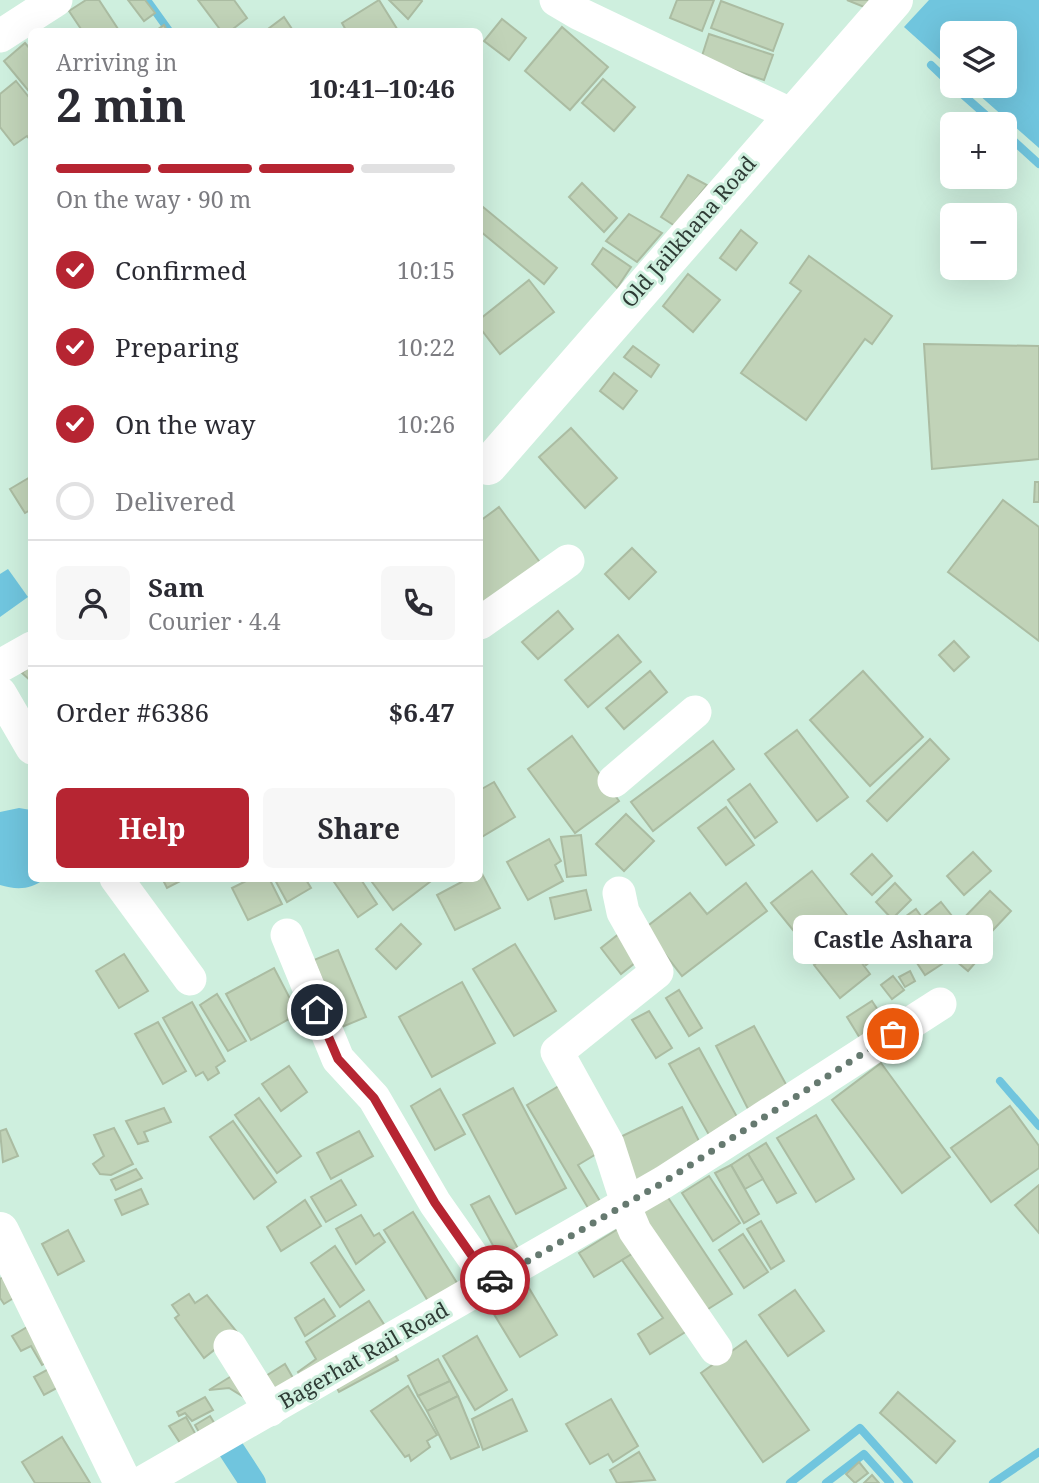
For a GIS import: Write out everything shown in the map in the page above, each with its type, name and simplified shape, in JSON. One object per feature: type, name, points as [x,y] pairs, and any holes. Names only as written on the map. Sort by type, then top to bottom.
[{"type":"main road","name":"Old Jailkhana Road","points":[[488,466],[894,0]]},
{"type":"main road","points":[[0,1231],[123,1483]]},
{"type":"street","points":[[0,36],[56,0]]},
{"type":"street","points":[[556,0],[689,68],[792,115]]},
{"type":"street","points":[[483,621],[568,561]]},
{"type":"street","points":[[0,666],[28,650]]},
{"type":"street","points":[[0,692],[28,741]]},
{"type":"street","points":[[614,781],[695,712]]},
{"type":"street","points":[[119,882],[190,979]]},
{"type":"street","points":[[619,893],[623,912],[657,972],[557,1052],[608,1144],[635,1231],[716,1349]]},
{"type":"street","points":[[286,935],[338,1059],[374,1098],[435,1203],[491,1283]]},
{"type":"street","name":"Bagerhat Rail Road","points":[[141,1483],[626,1204],[940,1004]]},
{"type":"street","points":[[230,1346],[270,1410]]},
{"type":"water","points":[[929,0],[1039,0],[1039,148],[1017,129],[1017,112],[998,112],[983,98],[1017,98],[1017,21],[940,21],[940,59],[904,27]]},
{"type":"water","points":[[8,569],[28,597],[0,617],[0,574]]},
{"type":"water","points":[[19,808],[28,810],[28,882],[39,882],[34,885],[12,888],[0,885],[0,812]]},
{"type":"building","points":[[86,0],[99,0],[117,28],[80,28],[69,11]]},
{"type":"building","points":[[128,0],[145,0],[155,13],[144,21]]},
{"type":"building","points":[[198,0],[234,0],[247,18],[234,28],[219,28]]},
{"type":"building","points":[[379,0],[396,28],[345,28],[342,23]]},
{"type":"building","points":[[389,0],[421,0],[422,1],[408,19]]},
{"type":"building","points":[[677,0],[714,0],[702,31],[670,18]]},
{"type":"building","points":[[847,0],[873,0],[869,9]]},
{"type":"building","points":[[721,1],[783,24],[773,51],[711,28]]},
{"type":"building","points":[[284,17],[291,28],[269,28]]},
{"type":"building","points":[[502,19],[526,38],[509,60],[484,41]]},
{"type":"building","points":[[562,27],[608,67],[570,110],[525,71]]},
{"type":"building","points":[[709,34],[773,55],[764,80],[701,59]]},
{"type":"building","points":[[25,43],[28,46],[28,90],[4,61]]},
{"type":"building","points":[[603,79],[635,107],[614,131],[582,103]]},
{"type":"building","points":[[16,81],[28,96],[28,137],[14,145],[0,127],[0,94]]},
{"type":"building","points":[[688,175],[707,185],[675,226],[661,217]]},
{"type":"building","points":[[582,183],[617,218],[604,232],[569,197]]},
{"type":"building","points":[[483,207],[557,268],[544,284],[483,233]]},
{"type":"building","points":[[629,214],[662,233],[637,262],[606,241]]},
{"type":"building","points":[[741,230],[757,243],[736,270],[720,258]]},
{"type":"building","points":[[603,248],[631,267],[617,288],[592,264]]},
{"type":"building","points":[[809,256],[892,316],[872,344],[865,339],[806,420],[741,373],[801,291],[790,283]]},
{"type":"building","points":[[688,274],[720,300],[693,332],[663,306]]},
{"type":"building","points":[[529,280],[554,312],[500,354],[483,332],[483,317]]},
{"type":"building","points":[[924,344],[1039,346],[1039,459],[932,469]]},
{"type":"building","points":[[633,346],[659,365],[651,377],[624,357]]},
{"type":"building","points":[[614,373],[637,391],[623,409],[600,391]]},
{"type":"building","points":[[571,428],[617,478],[585,508],[539,457]]},
{"type":"building","points":[[28,478],[28,511],[25,513],[10,489]]},
{"type":"building","points":[[1035,482],[1039,482],[1039,502],[1034,502]]},
{"type":"building","points":[[1003,500],[1039,527],[1039,641],[948,572]]},
{"type":"building","points":[[499,507],[542,565],[483,609],[483,519]]},
{"type":"building","points":[[632,548],[656,572],[629,599],[605,574]]},
{"type":"building","points":[[558,611],[573,629],[538,659],[522,642]]},
{"type":"building","points":[[618,635],[641,662],[588,707],[565,680]]},
{"type":"building","points":[[954,641],[969,657],[954,671],[939,655]]},
{"type":"building","points":[[28,668],[28,678],[22,673]]},
{"type":"building","points":[[650,671],[667,692],[624,729],[606,708]]},
{"type":"building","points":[[863,671],[923,737],[870,786],[810,720]]},
{"type":"building","points":[[797,730],[848,797],[817,821],[765,754]]},
{"type":"building","points":[[572,736],[619,801],[575,833],[528,769]]},
{"type":"building","points":[[930,739],[949,759],[887,821],[867,801]]},
{"type":"building","points":[[713,741],[734,769],[653,831],[631,802]]},
{"type":"building","points":[[494,782],[515,817],[483,836],[483,788]]},
{"type":"building","points":[[750,784],[777,822],[755,838],[728,800]]},
{"type":"building","points":[[726,807],[754,845],[726,865],[698,828]]},
{"type":"building","points":[[626,814],[654,841],[624,871],[596,844]]},
{"type":"building","points":[[581,835],[586,875],[567,877],[561,837]]},
{"type":"building","points":[[549,839],[561,861],[555,865],[563,881],[528,900],[507,862]]},
{"type":"building","points":[[973,852],[991,871],[964,895],[947,876]]},
{"type":"building","points":[[872,854],[892,876],[872,895],[851,874]]},
{"type":"building","points":[[812,871],[850,919],[810,951],[771,903]]},
{"type":"building","points":[[483,876],[500,908],[455,930],[437,895],[461,882],[483,882]]},
{"type":"building","points":[[164,882],[178,882],[167,888]]},
{"type":"building","points":[[244,882],[271,882],[282,904],[248,920],[232,888]]},
{"type":"building","points":[[276,882],[307,882],[311,888],[287,902]]},
{"type":"building","points":[[334,882],[363,882],[377,904],[358,917]]},
{"type":"building","points":[[372,882],[430,882],[393,910]]},
{"type":"building","points":[[746,883],[767,911],[682,976],[645,928],[690,893],[707,914]]},
{"type":"building","points":[[895,883],[911,900],[892,919],[876,902]]},
{"type":"building","points":[[586,890],[591,910],[555,919],[550,898]]},
{"type":"building","points":[[990,891],[1011,911],[979,945],[958,924]]},
{"type":"building","points":[[941,902],[956,921],[941,934],[925,915]]},
{"type":"building","points":[[916,909],[931,930],[916,940],[902,919]]},
{"type":"building","points":[[401,924],[421,944],[396,969],[376,949]]},
{"type":"building","points":[[871,931],[885,950],[866,965],[851,946]]},
{"type":"building","points":[[620,933],[640,959],[621,974],[601,948]]},
{"type":"building","points":[[956,934],[981,956],[968,971],[943,950]]},
{"type":"building","points":[[515,944],[556,1011],[514,1036],[473,969]]},
{"type":"building","points":[[932,948],[942,964],[925,975],[915,960]]},
{"type":"building","points":[[338,950],[366,1017],[342,1027],[314,960]]},
{"type":"building","points":[[832,950],[840,959],[852,950],[870,974],[840,998],[814,965]]},
{"type":"building","points":[[124,954],[148,991],[119,1008],[96,971]]},
{"type":"building","points":[[274,968],[298,1014],[251,1040],[226,994]]},
{"type":"building","points":[[910,971],[915,981],[905,987],[899,977]]},
{"type":"building","points":[[893,976],[904,990],[892,999],[881,985]]},
{"type":"building","points":[[462,982],[495,1043],[432,1077],[399,1017]]},
{"type":"building","points":[[679,990],[702,1028],[689,1036],[666,998]]},
{"type":"building","points":[[217,994],[246,1041],[228,1051],[200,1005]]},
{"type":"building","points":[[872,1001],[889,1027],[863,1043],[847,1017]]},
{"type":"building","points":[[192,1002],[225,1061],[216,1067],[219,1073],[208,1080],[203,1072],[196,1076],[163,1018]]},
{"type":"building","points":[[649,1011],[672,1048],[656,1058],[632,1020]]},
{"type":"building","points":[[158,1022],[186,1071],[163,1084],[135,1034]]},
{"type":"building","points":[[754,1026],[788,1088],[748,1109],[716,1046]]},
{"type":"building","points":[[699,1048],[742,1126],[713,1142],[669,1064]]},
{"type":"building","points":[[881,1063],[950,1157],[902,1193],[832,1100]]},
{"type":"building","points":[[289,1066],[307,1092],[281,1111],[262,1084]]},
{"type":"building","points":[[564,1083],[603,1150],[578,1165],[603,1206],[591,1213],[527,1105]]},
{"type":"building","points":[[513,1088],[566,1188],[516,1214],[463,1115]]},
{"type":"building","points":[[440,1089],[465,1134],[435,1150],[411,1106]]},
{"type":"building","points":[[259,1098],[301,1156],[277,1173],[235,1115]]},
{"type":"building","points":[[1010,1106],[1039,1146],[1039,1168],[991,1202],[951,1148]]},
{"type":"building","points":[[682,1107],[703,1149],[633,1183],[612,1141]]},
{"type":"building","points":[[164,1108],[171,1122],[144,1132],[148,1141],[138,1144],[126,1121]]},
{"type":"building","points":[[816,1115],[854,1179],[816,1202],[777,1138]]},
{"type":"building","points":[[233,1121],[276,1182],[254,1199],[210,1137]]},
{"type":"building","points":[[114,1128],[133,1164],[111,1175],[100,1174],[93,1164],[104,1156],[94,1135]]},
{"type":"building","points":[[6,1129],[18,1156],[3,1162],[0,1131]]},
{"type":"building","points":[[359,1131],[373,1156],[331,1179],[317,1153]]},
{"type":"building","points":[[766,1143],[796,1193],[777,1203],[748,1154]]},
{"type":"building","points":[[748,1154],[763,1179],[745,1189],[731,1165]]},
{"type":"building","points":[[731,1165],[759,1214],[744,1223],[715,1173]]},
{"type":"building","points":[[136,1169],[142,1178],[116,1190],[111,1180]]},
{"type":"building","points":[[709,1176],[740,1223],[713,1241],[682,1193]]},
{"type":"building","points":[[341,1180],[356,1205],[326,1222],[311,1197]]},
{"type":"building","points":[[1039,1185],[1039,1233],[1015,1205]]},
{"type":"building","points":[[141,1189],[148,1204],[122,1215],[115,1200]]},
{"type":"building","points":[[489,1196],[521,1254],[503,1264],[471,1205]]},
{"type":"building","points":[[667,1196],[732,1294],[697,1316],[632,1218]]},
{"type":"building","points":[[305,1200],[321,1226],[281,1251],[267,1227]]},
{"type":"building","points":[[413,1212],[462,1291],[433,1309],[384,1230]]},
{"type":"building","points":[[361,1215],[374,1236],[379,1233],[385,1242],[356,1264],[336,1229]]},
{"type":"building","points":[[761,1221],[784,1261],[771,1269],[747,1229]]},
{"type":"building","points":[[626,1224],[642,1248],[594,1277],[579,1253]]},
{"type":"building","points":[[68,1230],[84,1261],[58,1275],[42,1244]]},
{"type":"building","points":[[743,1234],[768,1272],[744,1288],[719,1250]]},
{"type":"building","points":[[335,1246],[364,1290],[340,1307],[311,1263]]},
{"type":"building","points":[[642,1248],[695,1326],[650,1354],[638,1334],[663,1318],[622,1260]]},
{"type":"building","points":[[13,1271],[25,1291],[4,1304],[0,1298],[0,1279]]},
{"type":"building","points":[[523,1278],[557,1335],[520,1357],[486,1301]]},
{"type":"building","points":[[795,1290],[824,1331],[788,1356],[759,1315]]},
{"type":"building","points":[[189,1294],[195,1303],[207,1295],[237,1332],[204,1358],[175,1318],[179,1315],[172,1305]]},
{"type":"building","points":[[324,1299],[335,1316],[305,1336],[295,1318]]},
{"type":"building","points":[[369,1301],[387,1329],[305,1384],[298,1372],[316,1359],[306,1342]]},
{"type":"building","points":[[39,1320],[59,1355],[42,1365],[31,1346],[21,1351],[12,1336]]},
{"type":"building","points":[[477,1336],[507,1390],[475,1410],[443,1356]]},
{"type":"building","points":[[746,1341],[809,1430],[763,1462],[701,1373]]},
{"type":"building","points":[[391,1348],[398,1360],[339,1392],[332,1379]]},
{"type":"building","points":[[438,1359],[450,1381],[418,1396],[408,1376]]},
{"type":"building","points":[[285,1364],[297,1385],[273,1400],[261,1379]]},
{"type":"building","points":[[56,1365],[66,1383],[44,1395],[34,1377]]},
{"type":"building","points":[[238,1372],[265,1410],[229,1388],[209,1390]]},
{"type":"building","points":[[450,1381],[458,1396],[427,1411],[418,1396]]},
{"type":"building","points":[[408,1386],[437,1435],[427,1441],[430,1447],[411,1461],[409,1455],[405,1457],[371,1411]]},
{"type":"building","points":[[898,1392],[955,1441],[936,1463],[880,1413]]},
{"type":"building","points":[[458,1396],[479,1447],[451,1459],[427,1411]]},
{"type":"building","points":[[205,1397],[213,1410],[192,1421],[185,1413],[179,1416],[177,1412]]},
{"type":"building","points":[[512,1399],[527,1431],[483,1450],[472,1419]]},
{"type":"building","points":[[611,1399],[638,1446],[613,1462],[608,1454],[590,1464],[566,1424]]},
{"type":"building","points":[[210,1416],[221,1434],[205,1443],[195,1425]]},
{"type":"building","points":[[186,1417],[201,1444],[186,1452],[169,1426]]},
{"type":"building","points":[[62,1437],[90,1483],[35,1483],[22,1462]]},
{"type":"building","points":[[639,1452],[655,1480],[617,1483],[610,1470]]},
{"type":"building","points":[[859,1462],[868,1473],[855,1483],[846,1474]]},
{"type":"building","points":[[872,1475],[879,1483],[864,1483]]},
{"type":"waterway","points":[[147,0],[167,28]]},
{"type":"waterway","points":[[931,65],[940,74]]},
{"type":"waterway","points":[[967,98],[982,112]]},
{"type":"waterway","points":[[1017,144],[1039,164]]},
{"type":"waterway","points":[[1000,1081],[1039,1126]]},
{"type":"waterway","points":[[790,1483],[860,1428],[909,1483]]},
{"type":"waterway","points":[[221,1434],[253,1483]]},
{"type":"waterway","points":[[993,1483],[1039,1452]]},
{"type":"waterway","points":[[826,1483],[864,1454],[890,1483]]},
{"type":"way so far","points":[[495,1280],[664,1182],[893,1034]]},
{"type":"place","name":"Castle Ashara","points":[[893,1034]]},
{"type":"route","points":[[317,1010],[338,1059],[374,1098],[435,1203],[491,1283],[495,1280]]}]
